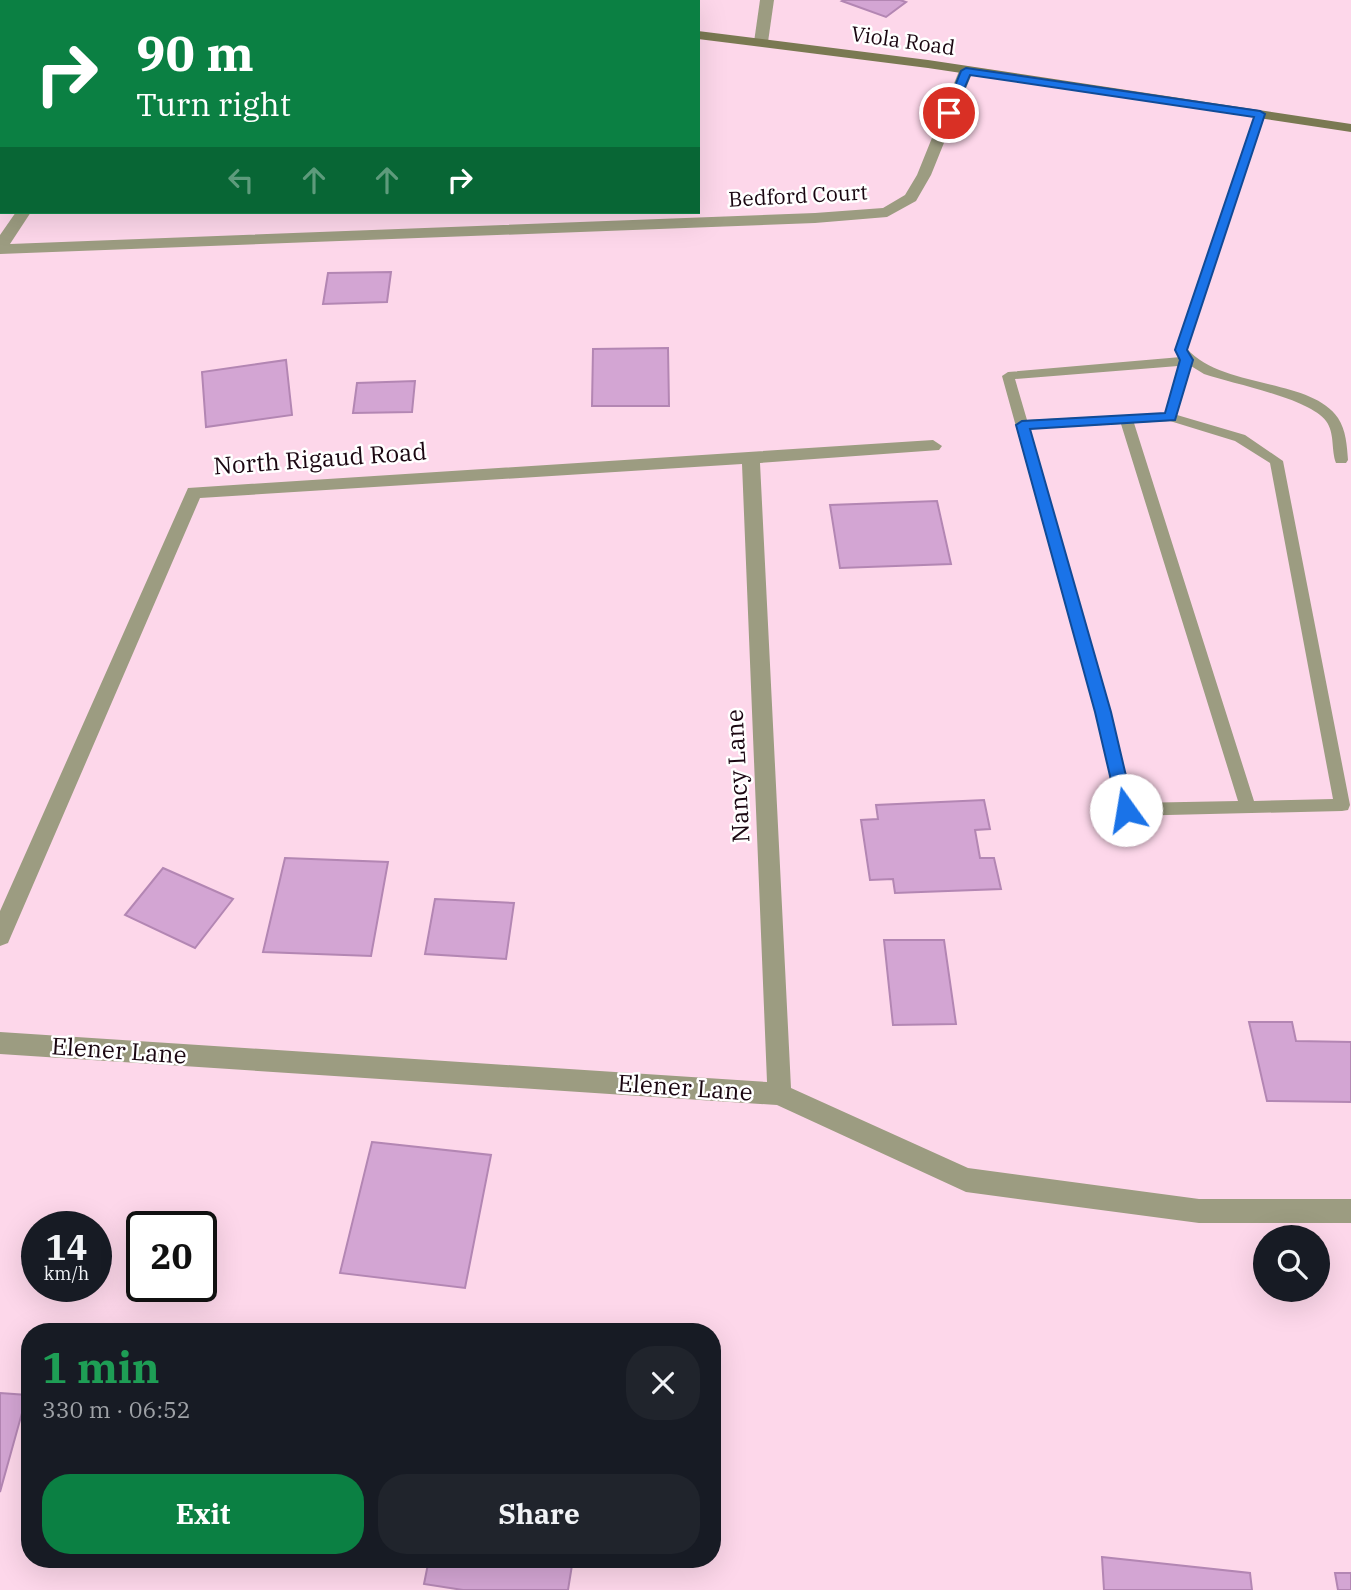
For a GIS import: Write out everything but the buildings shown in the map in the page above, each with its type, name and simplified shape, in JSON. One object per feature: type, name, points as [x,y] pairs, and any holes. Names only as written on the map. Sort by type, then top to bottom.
[{"type":"street","points":[[761,42],[767,0]]},
{"type":"street","name":"Viola Road","points":[[700,35],[966,71],[1351,128]]},
{"type":"street","name":"Bedford Court","points":[[0,248],[815,218],[887,212],[911,198],[924,175],[966,71]]},
{"type":"street","points":[[0,248],[22,214]]},
{"type":"street","name":"North Rigaud Road","points":[[0,936],[194,492],[933,446]]},
{"type":"street","name":"Nancy Lane","points":[[751,456],[779,1094]]},
{"type":"street","name":"Elener Lane","points":[[0,1043],[779,1094],[966,1180],[1199,1211],[1351,1211]]},
{"type":"lane","points":[[1170,417],[1186,360],[1181,350],[1260,114]]},
{"type":"lane","points":[[1022,425],[1170,417],[1240,438],[1276,461],[1342,805],[1126,810],[1103,712],[1008,376],[1186,360],[1312,404],[1331,418],[1339,439],[1341,460]]},
{"type":"lane","points":[[1126,420],[1248,807]]},
{"type":"route","points":[[949,113],[966,71],[1260,114],[1181,350],[1186,360],[1170,417],[1022,425],[1103,712],[1126,810]]}]
